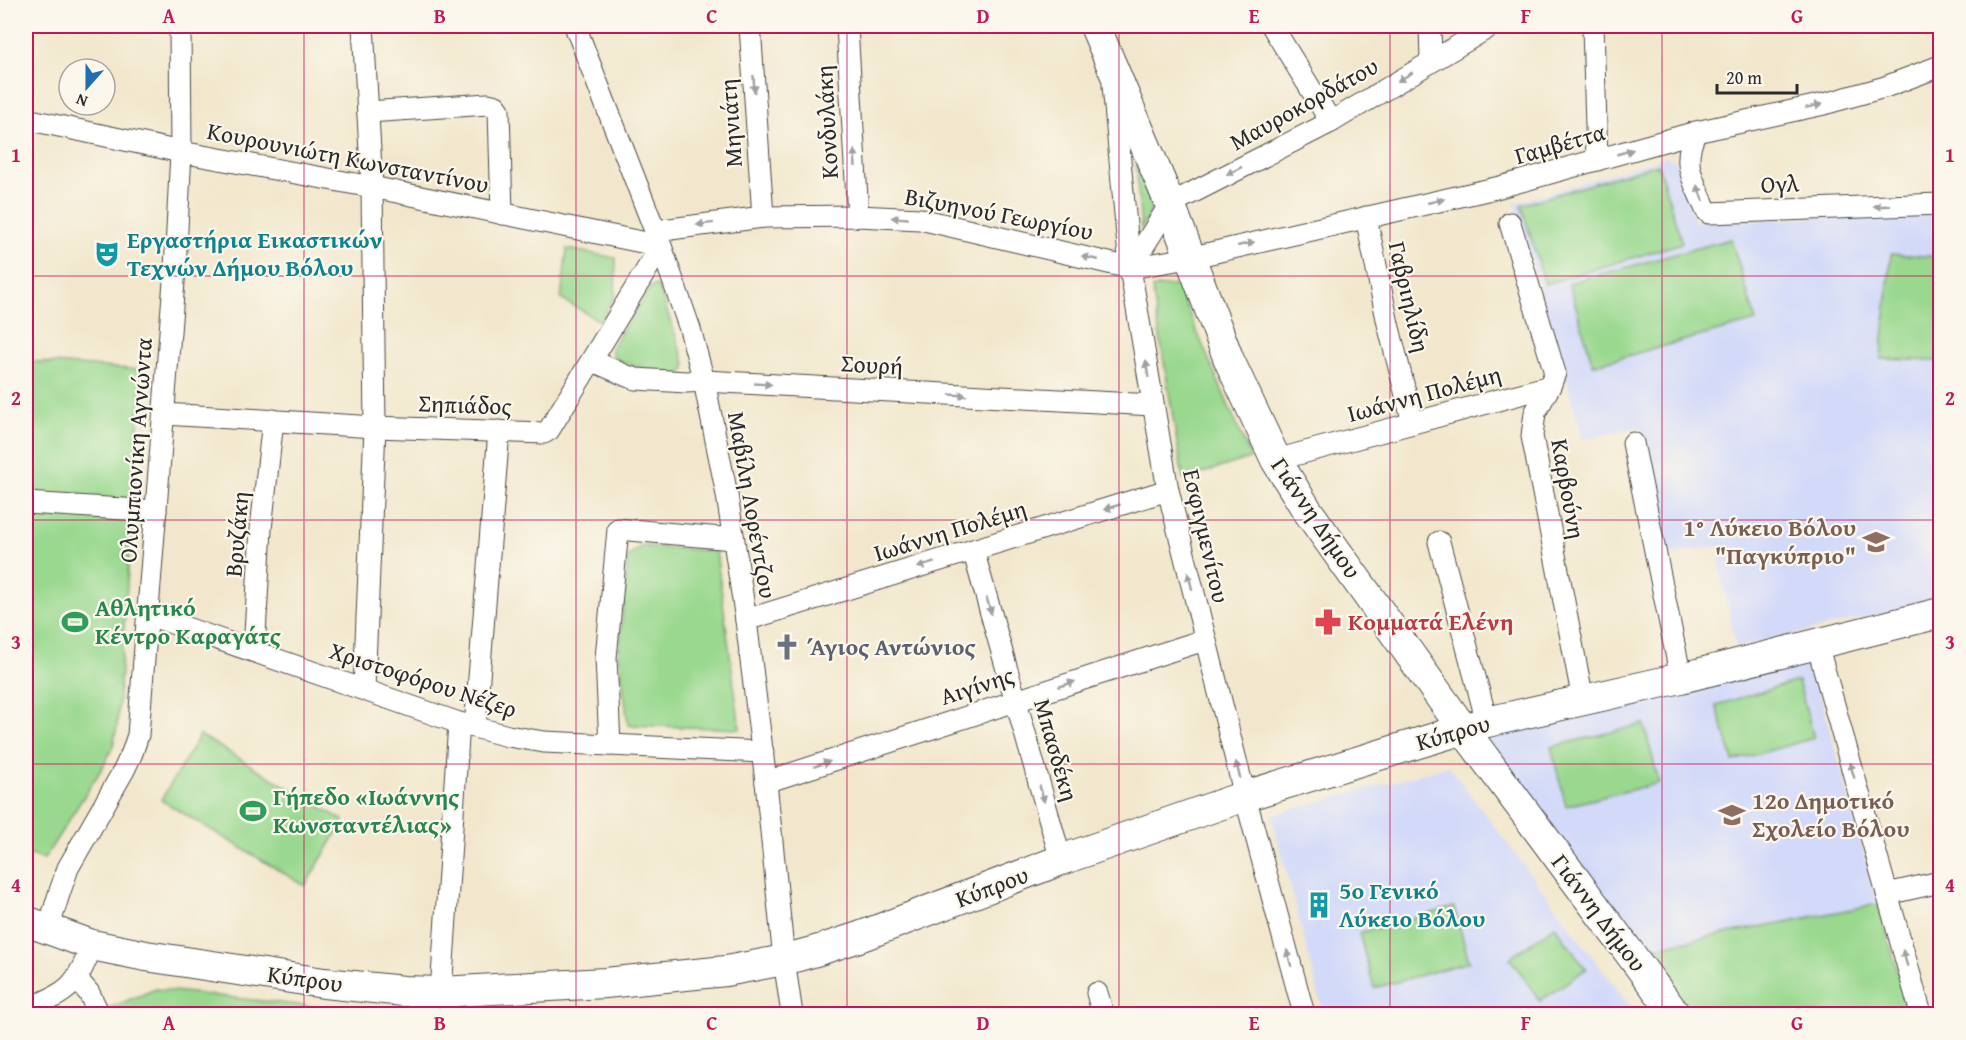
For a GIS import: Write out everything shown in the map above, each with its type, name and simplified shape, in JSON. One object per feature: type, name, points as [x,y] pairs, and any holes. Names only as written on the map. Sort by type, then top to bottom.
[{"type":"street","name":"Ολυμπιονίκη Αγνώντα","points":[[37,926],[58,894],[68,868],[132,753],[138,735],[175,269],[181,152],[180,26]]},
{"type":"street","points":[[363,26],[372,187],[375,427],[364,689]]},
{"type":"street","name":"Μαβίλη Λορέντζου","points":[[575,26],[658,238],[690,329],[704,381],[726,495],[746,620],[792,1014]]},
{"type":"street","name":"Μηνιάτη","points":[[750,26],[763,216]]},
{"type":"street","name":"Κονδυλάκη","points":[[847,26],[858,216]]},
{"type":"street","name":"Γιάννη Δήμου","points":[[1095,26],[1170,204],[1229,360],[1275,460],[1307,510],[1475,725],[1675,1014]]},
{"type":"street","points":[[1272,26],[1330,122]]},
{"type":"street","points":[[1430,26],[1431,60]]},
{"type":"street","name":"Μαυροκορδάτου","points":[[1170,204],[1330,122],[1491,26]]},
{"type":"street","points":[[1593,26],[1597,160]]},
{"type":"street","name":"Εσφιγμενίτου","points":[[1110,60],[1130,268],[1168,490],[1204,640],[1304,1014]]},
{"type":"street","name":"Γαμβέττα","points":[[1189,258],[1500,187],[1696,132],[1824,104],[1885,87],[1941,66]]},
{"type":"street","points":[[368,112],[488,104],[496,106],[499,110],[502,214]]},
{"type":"street","name":"Κουρουνιώτη Κωνσταντίνου","points":[[26,119],[181,152],[372,187],[502,214],[658,238]]},
{"type":"street","name":"Ογλ","points":[[1696,132],[1690,143],[1688,162],[1709,213],[1941,204]]},
{"type":"street","points":[[1130,268],[1170,204]]},
{"type":"street","name":"Βιζυηνού Γεωργίου","points":[[658,238],[763,216],[858,216],[920,219],[1130,268],[1189,258]]},
{"type":"street","name":"Γαβριηλίδη","points":[[1366,217],[1388,324],[1413,423]]},
{"type":"street","name":"Καρβούνη","points":[[1510,223],[1555,373],[1535,413],[1533,445],[1583,700]]},
{"type":"street","name":"Σηπιάδος","points":[[164,414],[375,427],[544,434],[549,430],[592,361],[658,238]]},
{"type":"street","name":"Σουρή","points":[[592,361],[627,376],[651,381],[704,381],[1153,405]]},
{"type":"street","name":"Ιωάννη Πολέμη","points":[[1275,460],[1550,386]]},
{"type":"street","name":"Βρυζάκη","points":[[254,651],[261,529],[273,420]]},
{"type":"street","points":[[445,1003],[467,725],[499,431]]},
{"type":"street","points":[[1634,443],[1682,678]]},
{"type":"street","name":"Ιωάννη Πολέμη","points":[[746,620],[1168,490]]},
{"type":"street","points":[[26,503],[156,511]]},
{"type":"street","points":[[610,745],[606,658],[618,529],[733,538]]},
{"type":"street","points":[[1439,542],[1475,725]]},
{"type":"street","name":"Μπασδέκη","points":[[973,550],[1061,860]]},
{"type":"street","name":"Κύπρου","points":[[37,926],[92,945],[147,956],[395,990],[445,1003],[726,971],[784,960],[859,937],[1061,860],[1245,796],[1475,725],[1682,678],[1941,613]]},
{"type":"street","name":"Χριστοφόρου Νέζερ","points":[[149,615],[467,725],[526,740],[763,752]]},
{"type":"street","name":"Αιγίνης","points":[[766,782],[1204,640]]},
{"type":"street","points":[[1817,644],[1921,1014]]},
{"type":"street","points":[[1887,894],[1941,882]]},
{"type":"street","points":[[26,1010],[66,990],[77,979],[92,945]]},
{"type":"street","points":[[77,979],[89,993],[99,1014]]},
{"type":"street","points":[[1097,993],[1103,1014]]},
{"type":"shaded area","points":[[1666,157],[1677,162],[1695,222],[1940,214],[1940,600],[1736,648],[1719,566],[1721,546],[1667,555],[1639,427],[1583,439],[1515,203]]},
{"type":"shaded area","points":[[1809,656],[1878,904],[1640,950],[1479,733]]},
{"type":"shaded area","points":[[1449,766],[1633,1010],[1619,1014],[1324,1014],[1271,815]]},
{"type":"green space","points":[[1139,161],[1155,205],[1141,229],[1136,164]]},
{"type":"green space","points":[[1658,164],[1682,243],[1545,284],[1521,205]]},
{"type":"green space","points":[[1731,239],[1756,321],[1593,365],[1569,283]]},
{"type":"green space","points":[[567,249],[616,258],[615,296],[600,321],[561,299]]},
{"type":"green space","points":[[1891,254],[1940,257],[1940,361],[1881,359]]},
{"type":"green space","points":[[658,285],[686,366],[681,375],[647,370],[622,362],[614,358],[611,348],[651,287]]},
{"type":"green space","points":[[1177,285],[1251,458],[1183,479],[1152,288]]},
{"type":"green space","name":"Αθλητικό Κέντρο Καραγάτς","points":[[26,361],[142,370],[117,726],[113,746],[104,765],[44,859],[26,854]]},
{"type":"green space","points":[[642,546],[716,551],[740,729],[628,725],[619,652],[628,557]]},
{"type":"green space","points":[[1798,681],[1814,738],[1733,761],[1716,705]]},
{"type":"green space","points":[[1644,724],[1659,783],[1566,806],[1551,747]]},
{"type":"green space","name":"Γήπεδο «Ιωάννης Κωνσταντέλιας»","points":[[200,735],[344,821],[305,886],[161,800]]},
{"type":"green space","points":[[1878,904],[1910,1014],[1689,1014],[1640,950]]},
{"type":"green space","points":[[1454,907],[1469,962],[1374,988],[1359,933]]},
{"type":"green space","points":[[1555,926],[1586,969],[1540,1001],[1510,958]]},
{"type":"green space","points":[[156,989],[378,1014],[111,1014],[109,1008]]},
{"type":"place","name":"Εργαστήρια Εικαστικών Τεχνών Δήμου Βόλου","points":[[107,254]]},
{"type":"place","name":"1° Λύκειο Βόλου \"Παγκύπριο\"","points":[[1876,542]]},
{"type":"place","name":"Αθλητικό Κέντρο Καραγάτς","points":[[75,622]]},
{"type":"place","name":"Κομματά Ελένη","points":[[1328,622]]},
{"type":"place","name":"Άγιος Αντώνιος","points":[[787,647]]},
{"type":"place","name":"Γήπεδο «Ιωάννης Κωνσταντέλιας»","points":[[253,811]]},
{"type":"place","name":"12ο Δημοτικό Σχολείο Βόλου","points":[[1732,815]]},
{"type":"place","name":"5ο Γενικό Λύκειο Βόλου","points":[[1319,905]]}]
